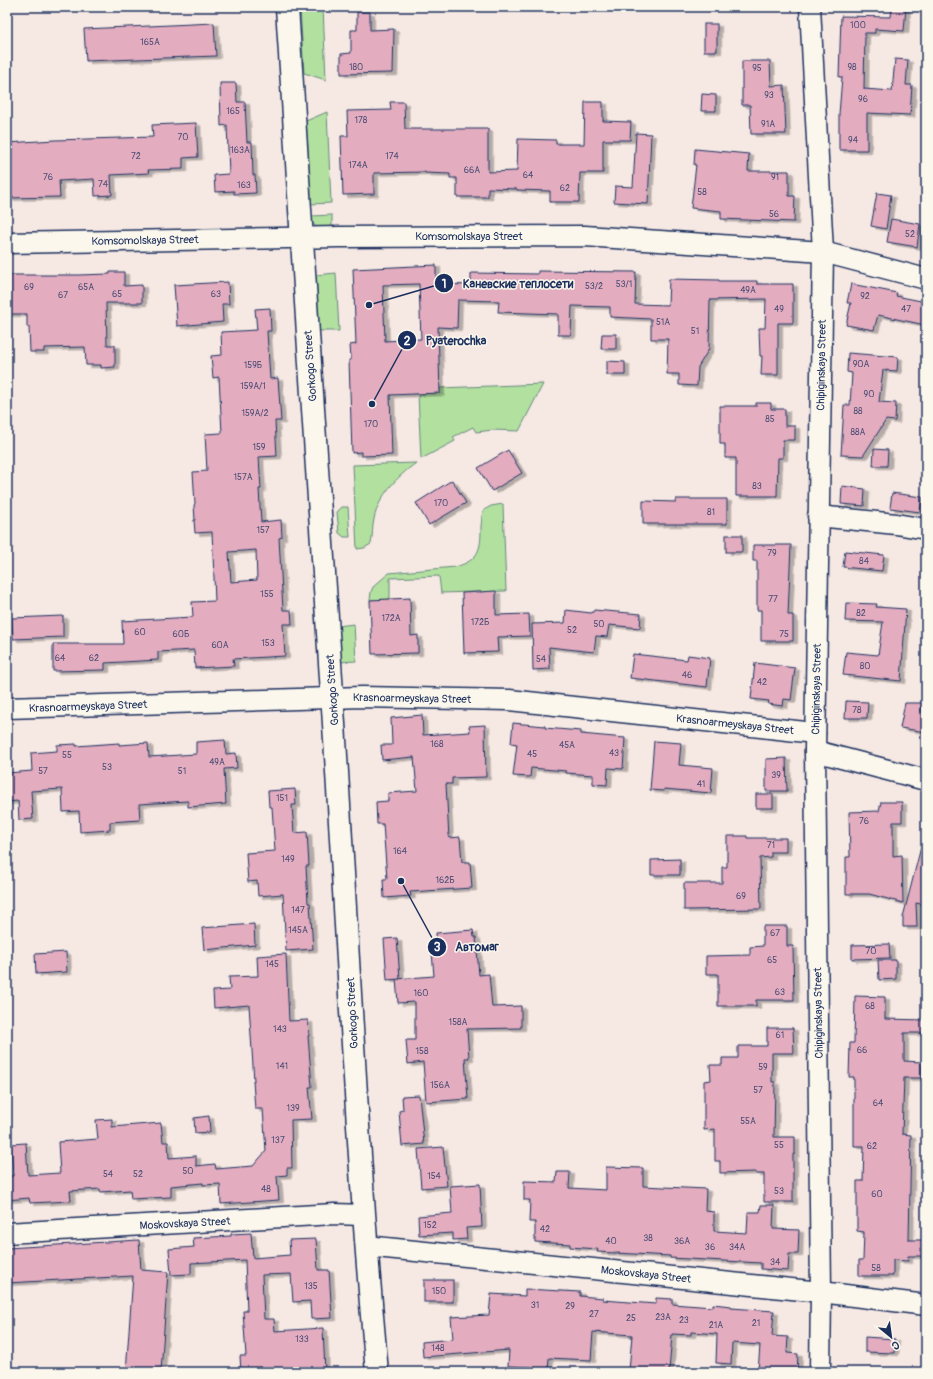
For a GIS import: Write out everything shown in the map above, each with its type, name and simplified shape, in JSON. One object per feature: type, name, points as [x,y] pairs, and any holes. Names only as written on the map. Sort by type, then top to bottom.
[{"type":"main road","name":"Gorkogo Street","points":[[287,7],[333,698],[363,1215],[377,1372]]},
{"type":"street","name":"Chipiginskaya Street","points":[[810,7],[823,252],[815,742],[821,1292],[820,1372]]},
{"type":"street","name":"Komsomolskaya Street","points":[[7,243],[302,237],[585,236],[823,252],[926,279]]},
{"type":"street","points":[[818,516],[896,524],[926,529]]},
{"type":"street","name":"Krasnoarmeyskaya Street","points":[[7,708],[362,697],[509,700],[815,742],[926,780]]},
{"type":"street","name":"Moskovskaya Street","points":[[7,1233],[334,1214],[363,1215]]},
{"type":"street","name":"Moskovskaya Street","points":[[366,1246],[821,1292],[926,1305]]},
{"type":"green space","points":[[300,7],[323,7],[326,80],[304,73]]},
{"type":"green space","points":[[327,112],[331,203],[311,204],[306,121]]},
{"type":"green space","points":[[332,215],[332,228],[318,229],[312,222],[312,216]]},
{"type":"green space","points":[[336,273],[339,331],[319,331],[316,275]]},
{"type":"green space","points":[[543,384],[519,431],[493,430],[476,432],[473,427],[453,437],[455,441],[421,459],[418,394],[440,393],[440,388]]},
{"type":"green space","points":[[416,463],[402,474],[384,494],[376,510],[371,544],[364,548],[357,549],[353,465]]},
{"type":"green space","points":[[503,504],[506,591],[441,593],[439,576],[390,578],[390,599],[370,600],[373,587],[389,573],[455,567],[470,561],[474,557],[479,547],[482,514],[484,510],[491,506]]},
{"type":"green space","points":[[342,507],[348,507],[350,537],[344,537],[339,533],[337,512]]},
{"type":"green space","points":[[354,624],[356,661],[339,662],[337,626]]},
{"type":"building","points":[[892,7],[906,7],[904,31],[875,29],[875,33],[865,33],[864,89],[892,91],[895,59],[908,60],[906,85],[912,85],[910,115],[867,113],[867,150],[839,150],[839,114],[842,77],[839,77],[841,16],[891,17]]},
{"type":"building","points":[[357,12],[370,12],[370,30],[394,29],[393,73],[341,74],[341,54],[351,53],[351,30],[357,30]]},
{"type":"building","points":[[214,23],[216,56],[86,61],[84,29]]},
{"type":"building","points":[[704,24],[717,24],[717,51],[704,51]]},
{"type":"building","points":[[742,61],[770,61],[771,86],[784,85],[786,134],[751,134],[750,105],[742,105]]},
{"type":"building","points":[[220,83],[236,83],[237,102],[245,102],[247,142],[252,142],[253,175],[255,175],[256,193],[234,194],[234,191],[215,192],[214,175],[229,174],[227,125],[221,126]]},
{"type":"building","points":[[702,94],[716,95],[716,111],[701,111]]},
{"type":"building","points":[[390,102],[404,102],[405,129],[488,129],[488,172],[517,171],[518,139],[556,140],[556,144],[584,144],[585,102],[603,102],[603,121],[631,122],[630,140],[603,140],[603,173],[580,173],[579,202],[550,202],[550,191],[517,189],[488,188],[488,197],[457,197],[457,178],[450,178],[450,174],[425,172],[374,173],[374,194],[343,195],[341,136],[348,136],[347,111],[391,110]]},
{"type":"building","points":[[196,123],[198,157],[183,158],[183,169],[148,170],[149,173],[111,175],[112,195],[95,196],[94,179],[59,181],[60,197],[7,198],[7,143],[153,137],[152,125]]},
{"type":"building","points":[[636,133],[651,134],[648,204],[614,202],[615,186],[633,187]]},
{"type":"building","points":[[695,149],[749,154],[748,171],[789,171],[789,196],[795,196],[794,222],[721,219],[721,211],[691,208],[696,165],[694,165]]},
{"type":"building","points":[[877,193],[891,195],[886,229],[871,226]]},
{"type":"building","points":[[891,219],[920,224],[917,247],[887,242]]},
{"type":"building","points":[[436,265],[436,284],[471,285],[471,273],[538,274],[538,271],[636,272],[635,304],[668,305],[669,279],[757,281],[757,284],[793,284],[793,323],[778,323],[778,375],[761,375],[762,356],[760,356],[759,328],[765,328],[766,299],[710,300],[709,349],[698,367],[697,386],[679,385],[679,374],[667,374],[668,339],[651,339],[651,319],[610,317],[610,307],[572,306],[571,335],[558,335],[558,314],[498,312],[499,301],[458,300],[457,328],[438,327],[440,393],[390,395],[392,455],[361,456],[361,452],[352,453],[349,360],[351,360],[350,345],[356,344],[353,269]],"holes":[[[419,284],[421,339],[385,341],[383,285]]]},
{"type":"building","points":[[110,272],[124,272],[124,286],[142,285],[142,303],[106,303],[107,345],[115,345],[115,367],[101,368],[101,365],[86,365],[85,347],[44,348],[44,352],[30,352],[27,314],[7,314],[7,275],[78,275],[110,274]]},
{"type":"building","points":[[228,282],[229,304],[222,304],[223,322],[177,326],[174,285]]},
{"type":"building","points":[[851,284],[897,293],[896,296],[926,302],[925,325],[878,315],[874,330],[846,325],[851,303],[847,303]]},
{"type":"building","points":[[270,308],[271,331],[267,331],[270,379],[278,378],[281,421],[275,421],[277,456],[259,457],[261,489],[259,489],[261,522],[281,520],[282,537],[279,538],[283,610],[291,610],[292,624],[283,624],[285,656],[233,659],[234,666],[195,668],[194,650],[158,652],[158,660],[105,663],[105,670],[53,671],[53,644],[123,644],[122,621],[193,617],[192,602],[215,601],[212,532],[195,533],[193,472],[207,471],[205,434],[222,433],[219,377],[213,378],[211,356],[222,355],[221,332],[257,330],[255,309]],"holes":[[[256,550],[257,580],[231,582],[229,552]]]},
{"type":"building","points":[[602,334],[616,334],[616,349],[601,349]]},
{"type":"building","points":[[848,353],[898,357],[897,371],[883,370],[879,402],[896,403],[895,421],[886,420],[863,456],[841,455],[844,405],[850,405],[852,373],[847,372]]},
{"type":"building","points":[[607,361],[625,362],[625,375],[607,375]]},
{"type":"building","points":[[756,403],[771,403],[771,409],[785,409],[785,426],[795,426],[795,440],[783,440],[783,458],[778,458],[777,496],[736,496],[736,458],[725,458],[725,444],[720,444],[720,406],[756,406]]},
{"type":"building","points":[[874,449],[888,450],[887,466],[873,466]]},
{"type":"building","points":[[508,450],[522,473],[492,491],[478,468]]},
{"type":"building","points":[[452,480],[466,503],[429,525],[416,503]]},
{"type":"building","points":[[842,486],[865,489],[864,506],[841,504]]},
{"type":"building","points":[[892,493],[922,497],[920,512],[890,508]]},
{"type":"building","points":[[676,499],[727,499],[727,524],[643,524],[643,501],[676,502]]},
{"type":"building","points":[[726,535],[742,535],[742,552],[726,552]]},
{"type":"building","points":[[753,545],[791,545],[788,615],[793,615],[793,641],[761,641],[761,610],[757,610],[757,561],[753,561]]},
{"type":"building","points":[[845,551],[884,555],[882,571],[843,567]]},
{"type":"building","points":[[496,591],[496,615],[529,614],[530,636],[497,637],[498,652],[464,653],[462,593]]},
{"type":"building","points":[[410,598],[411,636],[418,635],[418,653],[372,654],[370,600]]},
{"type":"building","points":[[846,603],[877,604],[876,607],[906,609],[901,681],[843,675],[846,652],[878,655],[883,622],[845,621]]},
{"type":"building","points":[[566,610],[591,613],[594,610],[641,614],[640,628],[609,625],[607,637],[596,636],[594,652],[549,647],[550,669],[533,670],[532,624],[565,623]]},
{"type":"building","points":[[63,616],[63,637],[13,639],[12,618]]},
{"type":"building","points":[[633,654],[687,660],[688,655],[710,658],[707,687],[630,678]]},
{"type":"building","points":[[755,663],[795,668],[791,700],[784,699],[783,706],[768,704],[769,701],[751,699]]},
{"type":"building","points":[[846,701],[868,702],[867,718],[845,718]]},
{"type":"building","points":[[905,703],[922,703],[921,712],[926,713],[926,732],[900,728]]},
{"type":"building","points":[[422,715],[423,735],[470,732],[469,726],[485,725],[486,777],[452,778],[452,784],[446,784],[449,838],[460,837],[462,862],[470,862],[472,888],[410,892],[411,896],[384,898],[383,879],[387,879],[383,824],[377,824],[376,802],[388,801],[388,793],[417,791],[414,757],[382,760],[381,745],[392,745],[391,718]]},
{"type":"building","points":[[513,723],[545,726],[545,728],[581,731],[581,734],[625,738],[623,769],[608,768],[607,785],[593,784],[593,775],[566,773],[566,771],[531,768],[530,777],[513,776],[517,744],[511,743]]},
{"type":"building","points":[[225,740],[226,754],[236,753],[237,768],[224,769],[226,804],[188,807],[188,801],[139,804],[140,820],[110,822],[110,830],[80,832],[79,811],[63,812],[62,789],[31,791],[33,819],[19,820],[18,801],[7,802],[7,773],[32,771],[31,753],[57,751],[57,745],[76,744],[76,746],[119,743],[119,745],[148,743],[149,757],[196,754],[196,742]]},
{"type":"building","points":[[654,741],[681,743],[679,765],[713,768],[711,793],[664,789],[664,791],[650,790]]},
{"type":"building","points":[[786,758],[787,791],[766,791],[766,759]]},
{"type":"building","points":[[295,789],[296,805],[292,805],[294,833],[307,832],[309,866],[306,866],[313,949],[286,951],[283,894],[258,896],[257,881],[248,882],[246,853],[275,851],[272,807],[269,807],[268,791]]},
{"type":"building","points":[[756,794],[773,794],[773,808],[756,808]]},
{"type":"building","points":[[881,802],[902,802],[902,822],[893,822],[893,856],[902,855],[903,903],[869,894],[846,894],[846,857],[850,857],[849,812],[879,811]]},
{"type":"building","points":[[727,836],[747,836],[747,838],[786,838],[786,852],[771,852],[771,857],[760,858],[761,909],[684,910],[684,883],[722,883],[722,867],[727,867]]},
{"type":"building","points":[[921,847],[926,847],[926,905],[916,903],[917,927],[903,927],[903,917]]},
{"type":"building","points":[[680,859],[680,875],[651,875],[651,860]]},
{"type":"building","points":[[254,924],[255,945],[204,950],[202,928]]},
{"type":"building","points":[[763,926],[787,926],[787,946],[793,946],[794,1000],[756,1000],[756,1006],[718,1006],[718,974],[706,974],[706,956],[750,955],[750,947],[763,946]]},
{"type":"building","points":[[473,930],[474,937],[476,937],[479,975],[489,974],[492,1007],[521,1006],[521,1028],[467,1029],[469,1058],[465,1058],[468,1099],[426,1102],[423,1062],[408,1064],[406,1040],[415,1040],[415,1002],[398,1003],[396,979],[434,976],[432,952],[437,951],[436,933]]},
{"type":"building","points":[[397,938],[400,979],[387,980],[384,939]]},
{"type":"building","points":[[889,944],[890,958],[852,959],[852,945]]},
{"type":"building","points":[[66,952],[67,972],[36,974],[35,954]]},
{"type":"building","points":[[286,954],[289,1021],[308,1020],[312,1087],[309,1087],[312,1119],[291,1120],[292,1168],[287,1168],[287,1175],[277,1176],[279,1200],[221,1204],[220,1184],[203,1185],[203,1183],[171,1186],[171,1197],[131,1199],[130,1190],[100,1192],[100,1189],[70,1191],[71,1201],[30,1203],[29,1198],[7,1200],[7,1176],[13,1176],[11,1144],[26,1143],[28,1175],[60,1173],[58,1142],[98,1139],[96,1120],[112,1119],[112,1127],[161,1123],[163,1142],[168,1142],[169,1158],[196,1156],[196,1166],[215,1164],[216,1169],[253,1166],[266,1151],[263,1109],[255,1109],[249,1005],[214,1008],[213,991],[230,990],[229,977],[258,976],[257,956]]},
{"type":"building","points":[[878,960],[896,960],[896,979],[879,980]]},
{"type":"building","points":[[855,996],[885,997],[885,1019],[926,1020],[926,1033],[904,1033],[904,1061],[921,1062],[921,1078],[904,1078],[902,1134],[911,1135],[909,1240],[926,1240],[926,1256],[908,1256],[908,1261],[893,1260],[893,1276],[859,1276],[859,1260],[863,1260],[864,1232],[857,1231],[857,1181],[863,1181],[864,1146],[854,1146],[854,1077],[849,1077],[850,1043],[854,1043]]},
{"type":"building","points":[[767,1028],[793,1028],[794,1053],[772,1053],[772,1082],[775,1082],[774,1137],[795,1137],[795,1154],[793,1154],[793,1202],[764,1202],[764,1174],[756,1174],[756,1172],[720,1173],[720,1161],[715,1161],[715,1129],[704,1130],[704,1081],[711,1080],[710,1065],[722,1065],[722,1058],[738,1058],[738,1046],[767,1046]]},
{"type":"building","points":[[419,1095],[424,1144],[402,1146],[399,1111],[403,1110],[402,1096]]},
{"type":"building","points":[[209,1116],[210,1132],[195,1133],[194,1118]]},
{"type":"building","points":[[443,1147],[447,1186],[421,1188],[418,1149]]},
{"type":"building","points":[[606,1167],[643,1168],[643,1186],[706,1189],[705,1211],[714,1212],[714,1231],[747,1233],[748,1212],[760,1212],[761,1205],[774,1205],[773,1229],[799,1230],[798,1254],[789,1254],[788,1271],[761,1269],[761,1263],[597,1252],[598,1249],[570,1247],[570,1244],[535,1242],[535,1222],[529,1222],[530,1200],[524,1200],[524,1181],[556,1182],[557,1172],[570,1172],[569,1188],[606,1190]]},
{"type":"building","points":[[480,1184],[482,1227],[466,1228],[467,1239],[453,1240],[453,1233],[419,1235],[418,1216],[452,1213],[450,1186]]},
{"type":"building","points":[[251,1233],[253,1258],[290,1255],[289,1240],[316,1239],[318,1270],[329,1270],[332,1318],[311,1319],[310,1301],[293,1302],[291,1274],[262,1275],[264,1319],[274,1319],[275,1331],[323,1328],[325,1372],[241,1372],[240,1356],[246,1356],[243,1311],[247,1311],[245,1260],[191,1263],[191,1274],[171,1275],[169,1249],[194,1247],[193,1238],[231,1236],[231,1234]]},
{"type":"building","points":[[139,1240],[141,1270],[168,1272],[161,1372],[126,1372],[133,1276],[7,1283],[7,1248]]},
{"type":"building","points":[[424,1280],[453,1280],[453,1302],[424,1302]]},
{"type":"building","points":[[525,1289],[580,1292],[580,1296],[603,1298],[603,1300],[656,1304],[656,1298],[672,1299],[672,1304],[713,1307],[713,1304],[731,1306],[731,1308],[774,1311],[772,1336],[788,1337],[787,1353],[798,1354],[797,1372],[758,1372],[760,1345],[732,1343],[731,1364],[716,1363],[717,1334],[691,1332],[691,1335],[672,1334],[669,1372],[629,1371],[632,1335],[593,1332],[591,1360],[549,1358],[548,1372],[531,1372],[531,1367],[508,1366],[509,1350],[423,1357],[422,1342],[453,1339],[451,1317],[489,1315],[491,1294],[525,1296]]},
{"type":"building","points":[[865,1337],[895,1339],[894,1353],[865,1352]]},
{"type":"place","name":"Каневские теплосети","points":[[369,305]]},
{"type":"place","name":"Pyaterochka","points":[[372,404]]},
{"type":"place","name":"Автомаг","points":[[401,881]]}]
